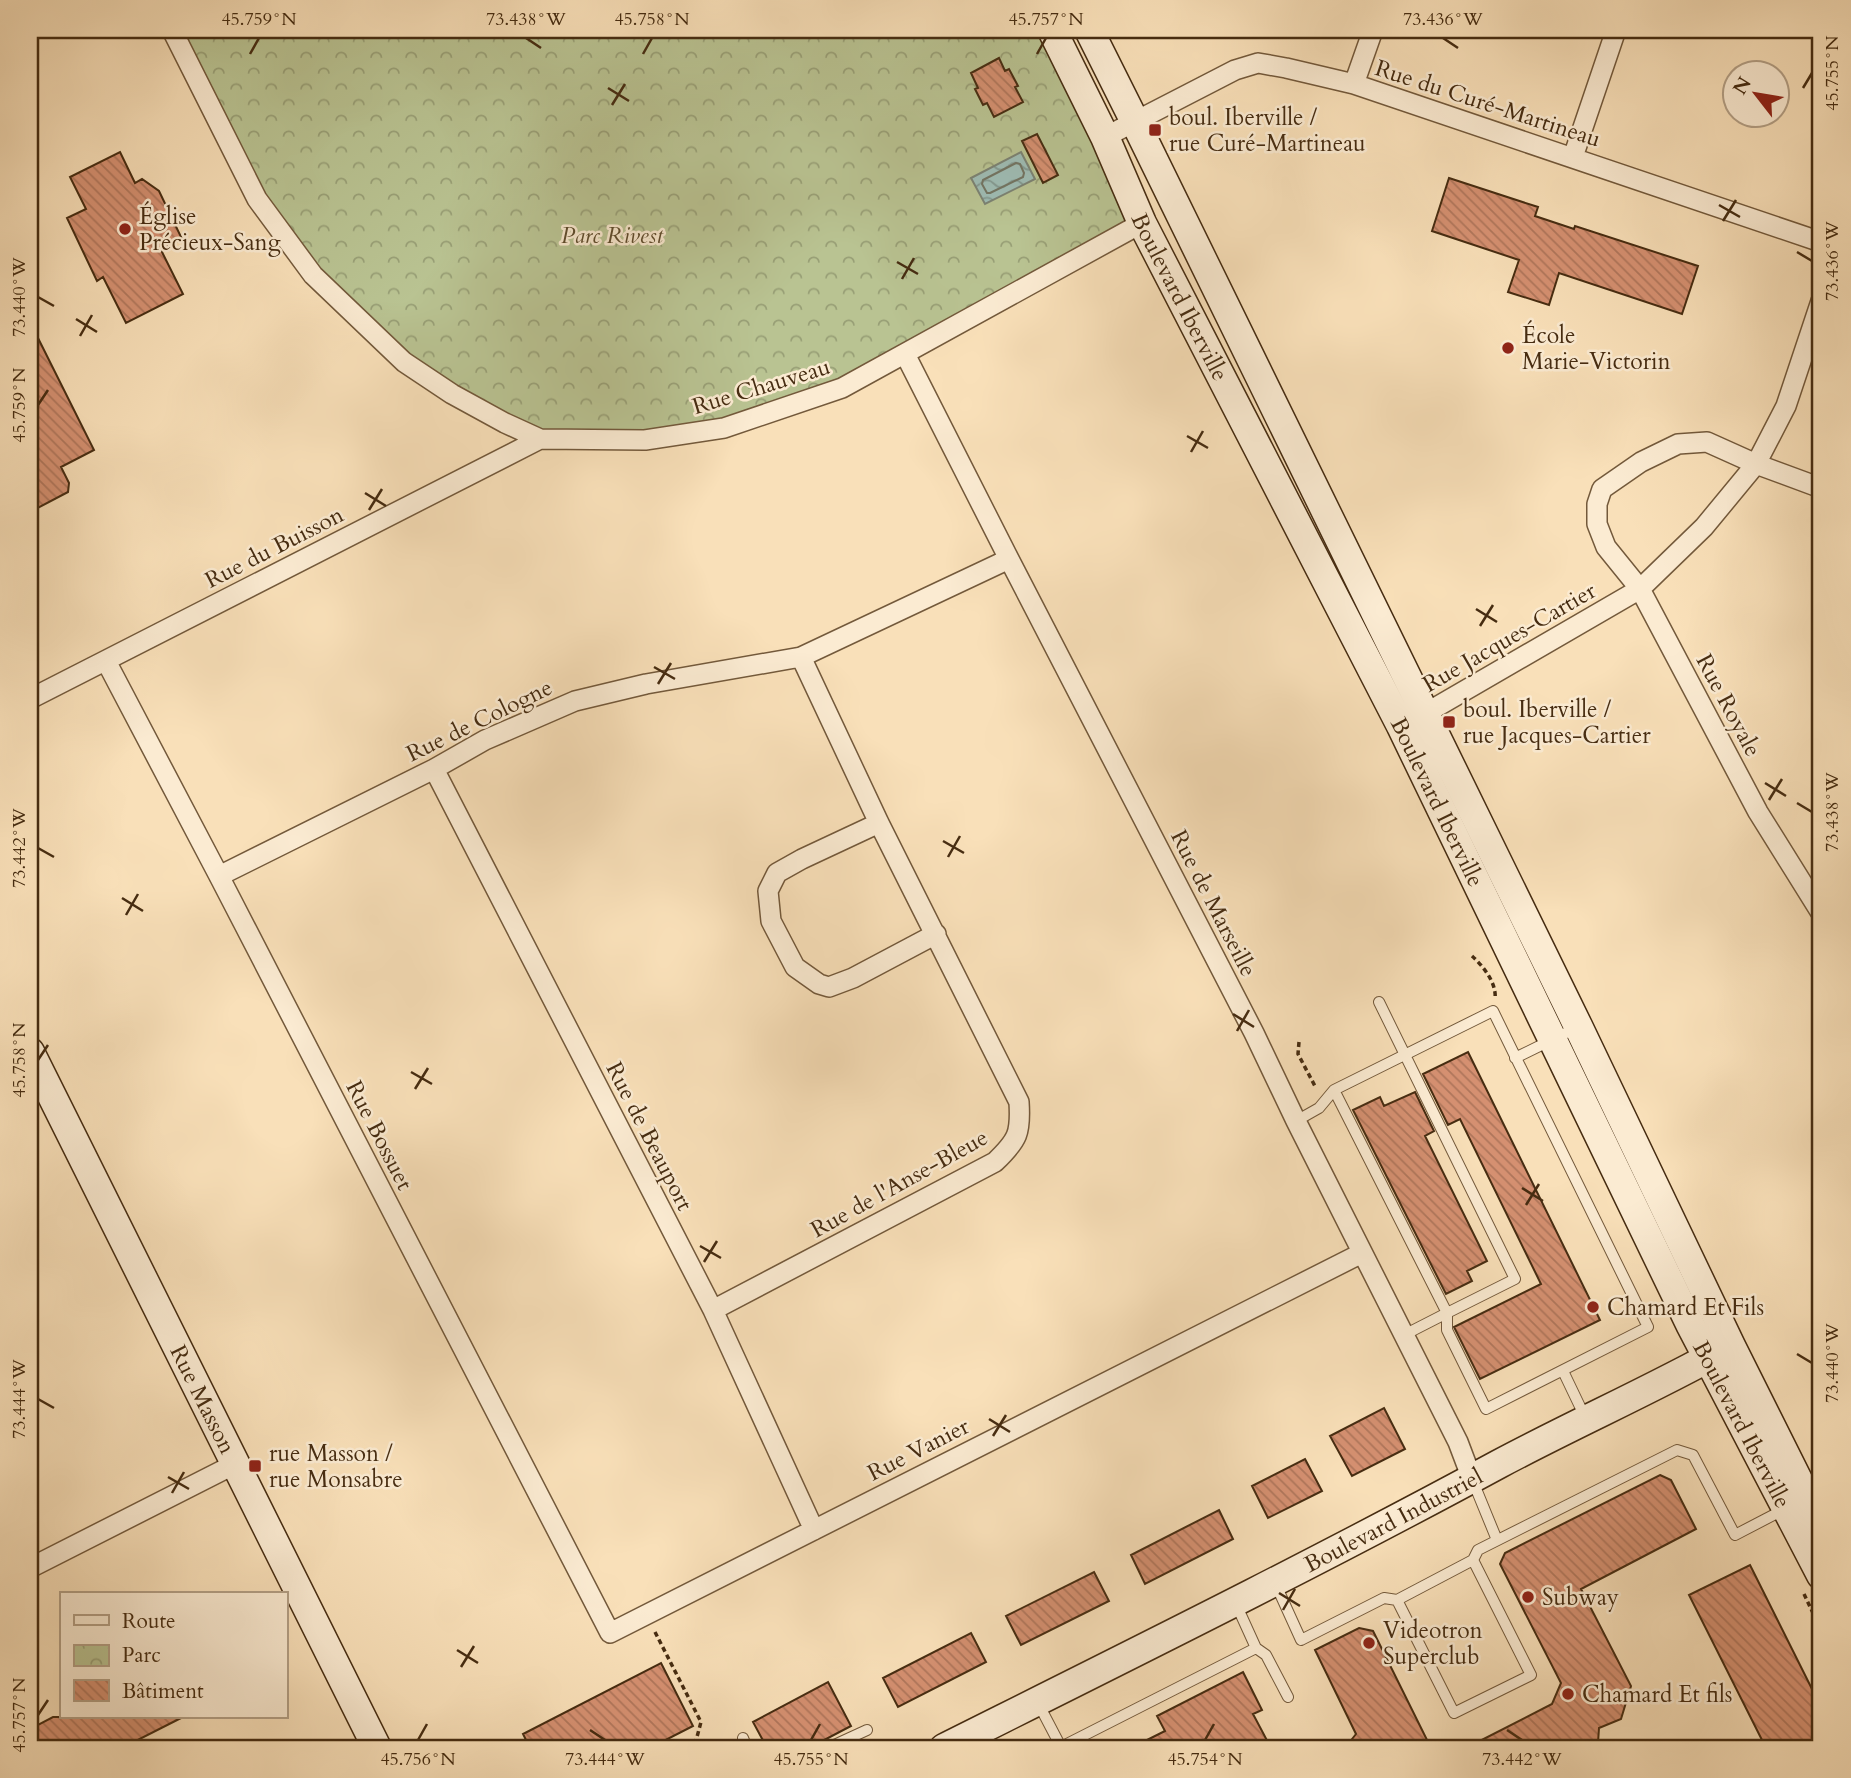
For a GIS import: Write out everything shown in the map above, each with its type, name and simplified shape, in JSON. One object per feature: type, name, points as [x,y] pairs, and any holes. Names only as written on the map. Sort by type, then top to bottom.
[{"type":"street","name":"Rue Chauveau","points":[[172,30],[257,199],[313,275],[404,362],[452,394],[540,439],[645,440],[724,428],[842,388],[1142,223]]},
{"type":"street","name":"Boulevard Iberville","points":[[1052,30],[1105,137],[1142,223],[1413,720]]},
{"type":"street","name":"Boulevard Iberville","points":[[1088,30],[1135,122],[1413,720],[1720,1352],[1821,1526]]},
{"type":"street","points":[[1354,84],[1373,30]]},
{"type":"street","points":[[1573,157],[1616,30]]},
{"type":"street","name":"Rue du Curé-Martineau","points":[[1105,137],[1235,70],[1258,63],[1354,84],[1821,242]]},
{"type":"street","name":"Rue Jacques-Cartier","points":[[1413,720],[1640,589],[1704,527],[1756,464],[1786,406],[1821,301]]},
{"type":"street","name":"Rue de Marseille","points":[[905,354],[1254,1033],[1458,1442],[1472,1479]]},
{"type":"street","name":"Rue du Buisson","points":[[30,699],[540,439]]},
{"type":"street","name":"Rue Jacques-Cartier","points":[[1640,589],[1606,547],[1597,524],[1597,504],[1602,489],[1641,462],[1678,444],[1707,443],[1756,464]]},
{"type":"street","points":[[1756,464],[1821,488]]},
{"type":"street","name":"Rue de Cologne","points":[[219,876],[434,769],[485,740],[575,701],[646,684],[801,657],[1009,559]]},
{"type":"street","name":"Rue Royale","points":[[1640,589],[1758,812],[1821,914]]},
{"type":"street","name":"Rue de l'Anse-Bleue","points":[[713,1310],[995,1162],[1014,1144],[1020,1122],[1019,1102],[879,823],[801,657]]},
{"type":"street","name":"Rue Bossuet","points":[[106,661],[610,1633]]},
{"type":"street","name":"Rue de Beauport","points":[[434,769],[713,1310],[814,1530]]},
{"type":"street","points":[[879,823],[777,873],[768,891],[771,920],[795,967],[819,984],[830,986],[853,978],[936,934]]},
{"type":"street","name":"Rue Masson","points":[[30,1052],[377,1748]]},
{"type":"street","name":"Rue Vanier","points":[[610,1633],[1362,1253]]},
{"type":"street","name":"Boulevard Iberville","points":[[1720,1352],[1722,1386],[1821,1574]]},
{"type":"street","name":"Boulevard Industriel","points":[[944,1748],[986,1739],[1037,1702],[1235,1603],[1720,1352]]},
{"type":"street","points":[[30,1568],[235,1464]]},
{"type":"lane","points":[[1379,1002],[1515,1279],[1404,1335]]},
{"type":"lane","points":[[1296,1121],[1319,1108],[1334,1090],[1493,1011],[1647,1327],[1486,1409],[1447,1330],[1447,1312],[1334,1090]]},
{"type":"lane","points":[[1515,1058],[1566,1032]]},
{"type":"lane","points":[[1563,1371],[1586,1421]]},
{"type":"lane","points":[[1275,1582],[1301,1640],[1384,1598],[1397,1600],[1473,1560],[1478,1550],[1677,1450],[1693,1455],[1735,1535],[1787,1508]]},
{"type":"lane","points":[[1472,1479],[1497,1540]]},
{"type":"lane","points":[[1397,1600],[1454,1713],[1531,1675],[1473,1560]]},
{"type":"lane","points":[[1235,1603],[1256,1648],[1266,1655],[1288,1697]]},
{"type":"lane","points":[[1037,1702],[1061,1748],[1256,1648]]},
{"type":"lane","points":[[830,1748],[867,1730]]},
{"type":"path","points":[[1472,956],[1483,966],[1496,992],[1493,1011]]},
{"type":"path","points":[[1299,1042],[1298,1054],[1313,1084],[1327,1099]]},
{"type":"path","points":[[646,1614],[701,1722],[694,1748]]},
{"type":"green space","name":"Parc Rivest","points":[[172,30],[1052,30],[1142,223],[841,388],[724,429],[574,442],[507,423],[408,365],[259,203]]},
{"type":"water","points":[[1021,152],[1035,179],[985,204],[971,178]]},
{"type":"building","points":[[999,58],[1005,71],[1009,69],[1023,102],[994,117],[987,103],[983,105],[971,73]]},
{"type":"building","points":[[1037,134],[1058,175],[1043,183],[1022,141]]},
{"type":"building","name":"Église Précieux-Sang","points":[[120,152],[135,183],[142,179],[159,191],[182,239],[161,250],[183,294],[126,323],[103,277],[97,281],[67,218],[86,209],[70,177]]},
{"type":"building","points":[[1449,178],[1538,207],[1535,216],[1574,229],[1575,226],[1698,266],[1682,314],[1559,273],[1549,305],[1508,292],[1519,260],[1432,231]]},
{"type":"building","points":[[30,322],[94,450],[61,467],[69,483],[68,492],[30,512]]},
{"type":"building","points":[[1468,1052],[1600,1320],[1480,1379],[1454,1327],[1541,1284],[1460,1119],[1448,1125],[1423,1074]]},
{"type":"building","points":[[1415,1092],[1434,1131],[1425,1136],[1487,1261],[1467,1271],[1472,1281],[1446,1294],[1353,1110],[1380,1097],[1384,1106]]},
{"type":"building","points":[[1384,1408],[1405,1449],[1352,1476],[1330,1436]]},
{"type":"building","points":[[1305,1459],[1322,1491],[1268,1518],[1252,1486]]},
{"type":"building","points":[[1660,1475],[1671,1480],[1696,1529],[1581,1589],[1631,1686],[1621,1719],[1599,1728],[1598,1743],[1588,1748],[1466,1748],[1552,1704],[1561,1683],[1500,1564],[1505,1553]]},
{"type":"building","points":[[1219,1510],[1233,1539],[1145,1584],[1131,1555]]},
{"type":"building","points":[[1750,1565],[1821,1707],[1821,1748],[1766,1748],[1689,1595]]},
{"type":"building","points":[[1094,1572],[1109,1601],[1021,1645],[1006,1616]]},
{"type":"building","points":[[1359,1628],[1373,1631],[1431,1748],[1345,1748],[1356,1734],[1315,1650]]},
{"type":"building","points":[[971,1633],[986,1662],[898,1707],[883,1678]]},
{"type":"building","points":[[661,1663],[693,1726],[650,1748],[530,1748],[523,1734]]},
{"type":"building","points":[[1243,1672],[1262,1710],[1253,1714],[1271,1748],[1131,1748],[1165,1731],[1157,1716]]},
{"type":"building","points":[[828,1682],[851,1726],[809,1748],[767,1748],[753,1722]]},
{"type":"building","points":[[53,1717],[181,1718],[122,1748],[30,1748],[30,1729]]},
{"type":"place","name":"boul. Iberville / rue Curé-Martineau","points":[[1155,130]]},
{"type":"place","name":"Église Précieux-Sang","points":[[125,229]]},
{"type":"place","name":"École Marie-Victorin","points":[[1508,348]]},
{"type":"place","name":"boul. Iberville / rue Jacques-Cartier","points":[[1449,722]]},
{"type":"place","name":"Chamard Et Fils","points":[[1593,1307]]},
{"type":"place","name":"rue Masson / rue Monsabre","points":[[255,1466]]},
{"type":"place","name":"Subway","points":[[1528,1597]]},
{"type":"place","name":"Videotron Superclub","points":[[1369,1643]]},
{"type":"place","name":"Chamard Et fils","points":[[1568,1694]]}]
